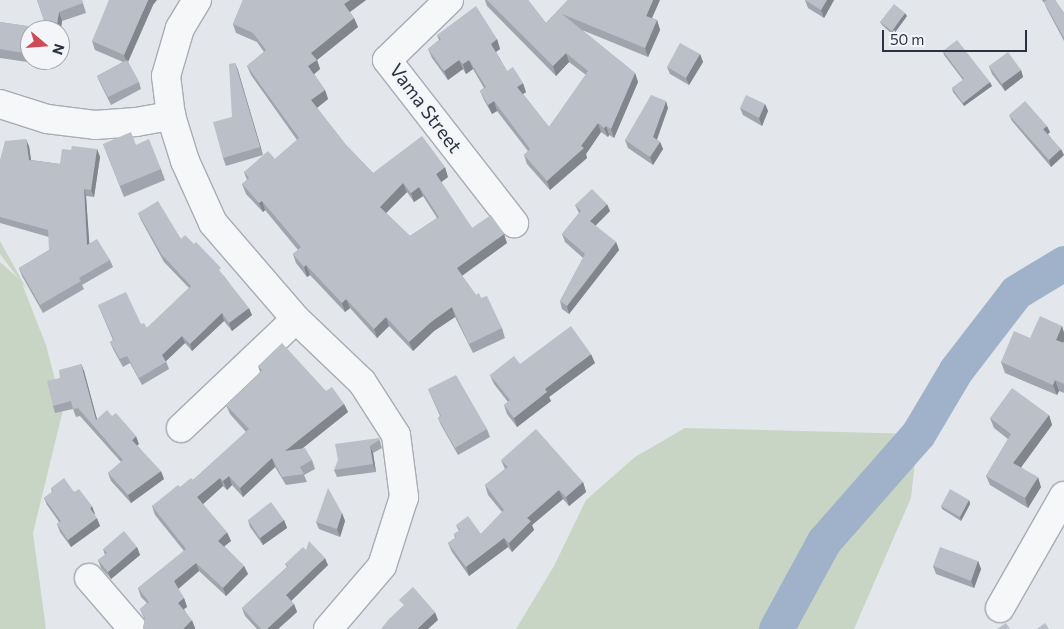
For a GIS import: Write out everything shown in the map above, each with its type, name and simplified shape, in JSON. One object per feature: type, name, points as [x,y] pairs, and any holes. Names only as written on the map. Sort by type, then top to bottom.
[{"type":"street","points":[[197,0],[180,28],[166,76],[171,116],[185,161],[214,223],[296,319],[362,382],[396,435],[404,497],[382,566],[328,629]]},
{"type":"street","name":"Vama Street","points":[[450,0],[387,60],[514,223]]},
{"type":"street","points":[[0,104],[46,119],[95,125],[136,122],[171,116]]},
{"type":"street","points":[[181,428],[296,319]]},
{"type":"street","points":[[1000,608],[1064,496]]},
{"type":"street","points":[[89,578],[133,629]]},
{"type":"green space","points":[[0,241],[26,288],[22,284],[46,345],[63,410],[33,533],[46,629],[0,629],[0,262],[19,279],[0,254]]},
{"type":"green space","points":[[685,428],[918,434],[911,498],[854,629],[516,629],[554,566],[586,500],[635,457]]},
{"type":"building","points":[[37,0],[82,0],[83,3],[59,12],[58,20],[44,20]]},
{"type":"building","points":[[109,0],[148,0],[124,55],[92,41]]},
{"type":"building","points":[[243,0],[350,0],[344,4],[354,18],[311,53],[317,60],[308,66],[325,90],[311,100],[346,145],[373,173],[422,136],[445,167],[436,174],[472,228],[491,215],[504,234],[457,268],[476,295],[479,293],[481,298],[487,296],[502,328],[469,344],[452,307],[431,322],[409,342],[386,317],[374,329],[346,299],[342,303],[306,265],[304,267],[293,254],[301,247],[262,201],[259,203],[242,184],[249,178],[244,172],[268,151],[275,159],[299,138],[247,66],[266,50],[253,33],[233,24]],"holes":[[[403,183],[411,193],[419,187],[439,217],[410,236],[380,207]]]},
{"type":"building","points":[[487,0],[528,0],[546,23],[568,0],[653,0],[646,16],[657,20],[645,48],[562,14],[635,73],[611,129],[606,126],[604,128],[598,123],[581,146],[584,148],[547,181],[524,155],[530,149],[494,101],[488,105],[480,91],[486,87],[469,60],[463,64],[459,60],[444,71],[428,49],[441,39],[437,35],[476,6],[497,39],[491,44],[507,71],[513,67],[523,83],[517,87],[549,127],[588,71],[566,53],[553,66]]},
{"type":"building","points":[[805,0],[827,0],[821,10]]},
{"type":"building","points":[[1055,0],[1064,13],[1064,38],[1044,2]]},
{"type":"building","points":[[894,4],[905,13],[892,31],[880,22]]},
{"type":"building","points":[[0,22],[20,25],[20,52],[0,49]]},
{"type":"building","points":[[957,40],[990,82],[963,103],[952,88],[964,79],[943,51]]},
{"type":"building","points":[[680,43],[700,54],[686,78],[667,67]]},
{"type":"building","points":[[1008,52],[1021,70],[1002,84],[989,66]]},
{"type":"building","points":[[127,60],[139,82],[108,97],[97,76]]},
{"type":"building","points":[[235,63],[260,147],[223,158],[213,122],[232,117],[229,64]]},
{"type":"building","points":[[651,95],[666,101],[653,137],[660,142],[650,157],[625,140]]},
{"type":"building","points":[[746,95],[765,104],[759,118],[740,108]]},
{"type":"building","points":[[1025,101],[1047,126],[1043,129],[1061,149],[1049,160],[1009,115]]},
{"type":"building","points":[[131,132],[136,145],[149,139],[161,169],[120,186],[103,144]]},
{"type":"building","points":[[26,139],[29,160],[60,164],[62,149],[71,150],[72,146],[97,149],[91,190],[84,189],[87,245],[97,239],[110,260],[79,278],[81,281],[40,305],[19,268],[49,250],[48,230],[0,217],[0,160],[5,141]]},
{"type":"building","points":[[592,189],[607,204],[590,221],[616,242],[567,306],[560,301],[585,254],[562,234],[581,211],[575,205]]},
{"type":"building","points":[[158,201],[181,239],[185,235],[194,244],[196,242],[221,268],[219,270],[249,308],[229,323],[222,313],[190,344],[182,336],[162,355],[166,362],[139,378],[127,356],[120,359],[110,342],[114,340],[98,305],[126,292],[141,324],[144,323],[147,328],[191,286],[162,255],[138,213]]},
{"type":"building","points":[[1040,316],[1062,326],[1056,340],[1064,343],[1064,384],[1055,380],[1053,385],[1001,362],[1014,331],[1030,338]]},
{"type":"building","points":[[571,326],[591,354],[545,389],[547,392],[514,418],[504,405],[510,400],[490,375],[514,356],[520,364]]},
{"type":"building","points":[[282,343],[326,391],[332,387],[344,404],[285,451],[305,448],[312,460],[300,467],[304,474],[282,477],[272,458],[240,488],[229,476],[223,481],[220,478],[197,497],[227,532],[218,541],[244,566],[223,588],[196,563],[174,581],[184,598],[178,603],[192,620],[183,629],[145,629],[143,628],[145,618],[140,609],[149,602],[138,588],[186,549],[152,506],[178,485],[180,487],[191,478],[193,480],[249,429],[226,405],[257,376],[262,370],[258,366]]},
{"type":"building","points":[[81,364],[96,420],[107,410],[112,416],[116,413],[136,436],[132,440],[161,471],[128,495],[108,473],[123,460],[78,408],[73,409],[71,401],[53,406],[47,381],[60,378],[59,370]]},
{"type":"building","points":[[456,375],[487,429],[455,448],[438,418],[441,416],[428,389]]},
{"type":"building","points":[[1012,388],[1049,415],[1013,463],[1038,477],[1025,498],[986,476],[1011,434],[990,418]]},
{"type":"building","points":[[536,429],[583,482],[566,497],[559,490],[527,518],[531,521],[509,543],[504,538],[466,567],[448,543],[456,537],[454,534],[460,530],[456,525],[468,516],[481,534],[504,510],[485,485],[508,467],[501,460]]},
{"type":"building","points":[[379,438],[370,446],[373,464],[334,470],[338,460],[335,444]]},
{"type":"building","points":[[64,478],[74,492],[79,489],[92,506],[90,508],[97,518],[68,540],[57,524],[61,521],[44,498],[53,491],[51,488]]},
{"type":"building","points":[[328,488],[342,513],[337,529],[316,522]]},
{"type":"building","points":[[950,489],[969,500],[960,517],[941,506]]},
{"type":"building","points":[[271,502],[284,520],[260,538],[248,520]]},
{"type":"building","points":[[124,531],[137,547],[108,572],[98,560],[107,553],[103,549]]},
{"type":"building","points":[[309,541],[325,558],[286,595],[294,604],[267,629],[261,629],[242,608],[288,566],[285,564],[303,547],[306,550]]},
{"type":"building","points":[[940,547],[978,561],[971,581],[933,566]]},
{"type":"building","points":[[413,587],[435,612],[417,629],[381,629],[404,605],[399,600]]},
{"type":"building","points":[[1006,623],[1010,629],[997,629]]},
{"type":"building","points":[[1045,623],[1049,629],[1037,629]]},
{"type":"waterway","points":[[776,629],[824,541],[918,434],[956,370],[1016,292],[1064,263]]}]
